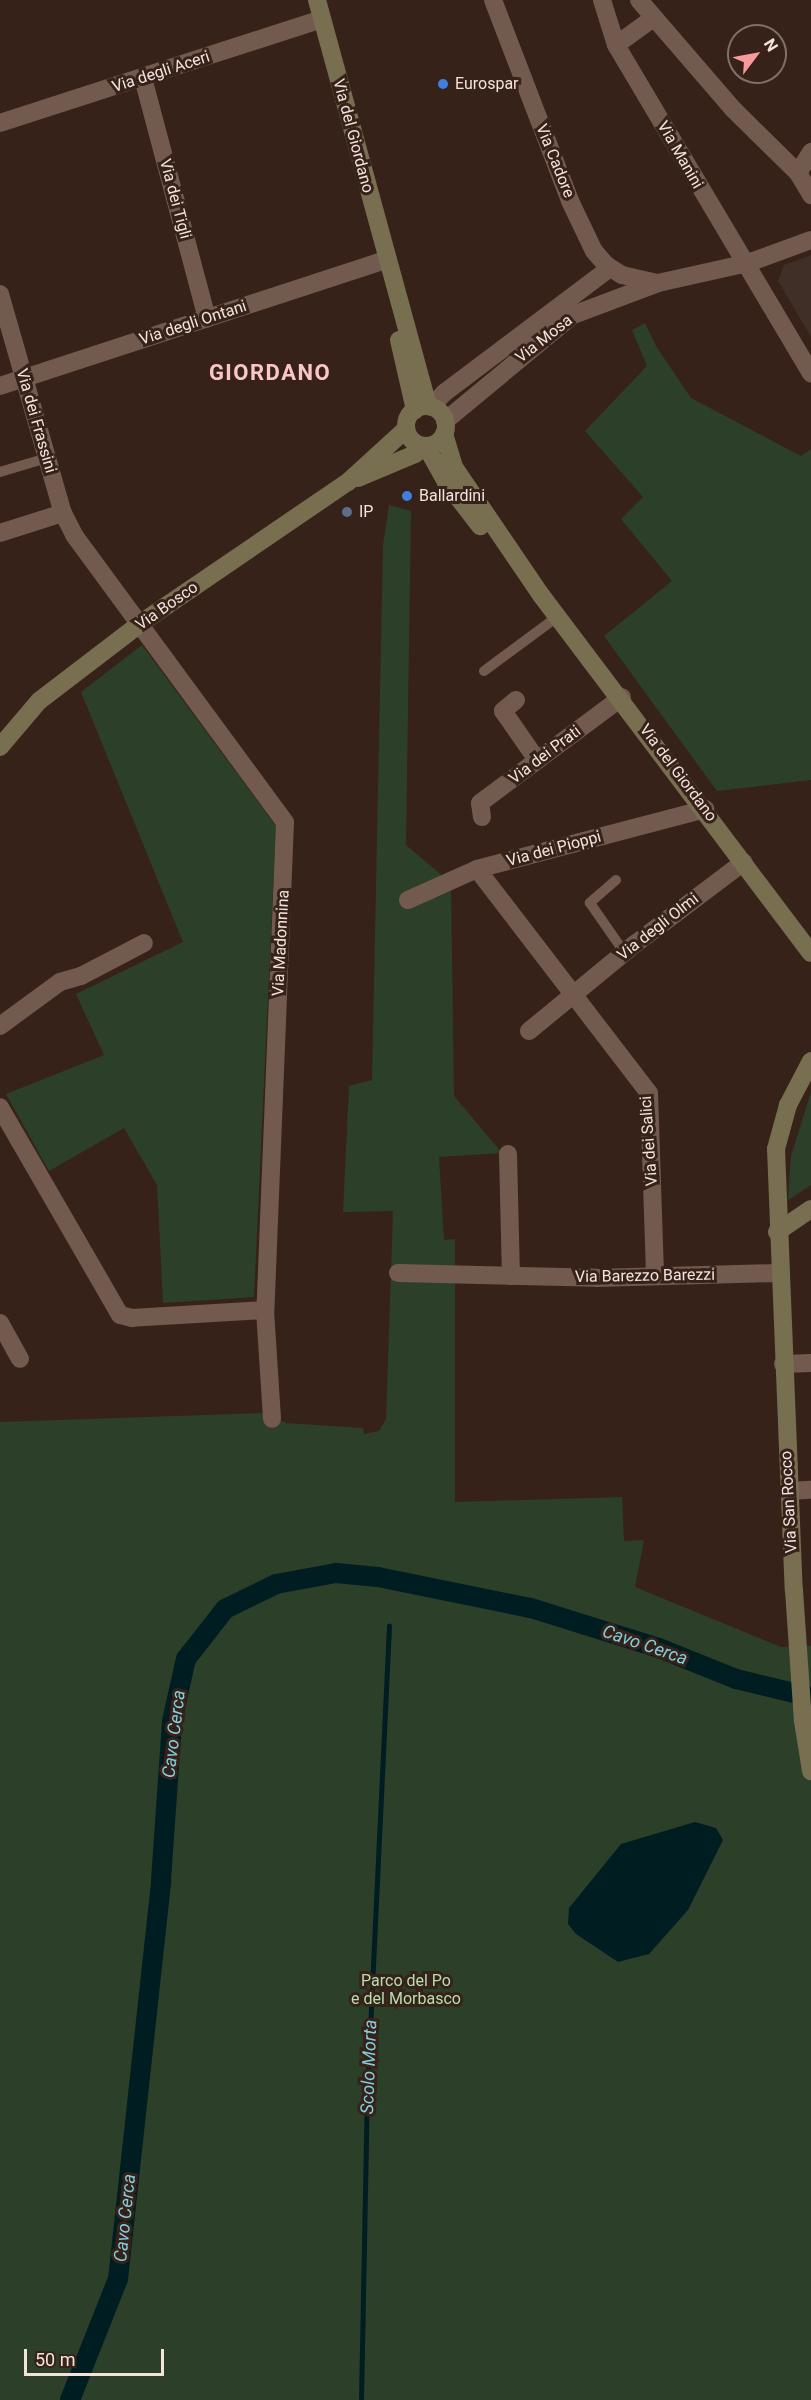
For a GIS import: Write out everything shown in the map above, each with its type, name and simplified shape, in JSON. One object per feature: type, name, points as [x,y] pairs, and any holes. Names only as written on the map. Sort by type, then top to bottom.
[{"type":"street","name":"Via Cadore","points":[[493,0],[570,201],[594,251],[614,270]]},
{"type":"street","name":"Via Manini","points":[[602,0],[616,45],[696,184],[748,263],[811,374]]},
{"type":"street","points":[[639,0],[652,19],[733,109],[798,173],[811,195]]},
{"type":"street","name":"Via degli Aceri","points":[[0,123],[142,78],[322,6]]},
{"type":"street","name":"Via del Giordano","points":[[322,6],[387,265],[397,287],[425,408],[445,428],[454,466],[541,595],[622,697],[811,953]]},
{"type":"street","points":[[616,45],[652,19]]},
{"type":"street","name":"Via dei Tigli","points":[[142,78],[207,319]]},
{"type":"street","points":[[798,173],[811,152]]},
{"type":"street","name":"Via Mosa","points":[[445,428],[560,324],[583,311],[658,284],[748,263],[811,240]]},
{"type":"street","name":"Via degli Ontani","points":[[0,386],[207,319],[387,265]]},
{"type":"street","points":[[614,270],[658,284]]},
{"type":"street","points":[[583,311],[609,294],[614,270]]},
{"type":"street","points":[[406,429],[408,418],[614,270]]},
{"type":"street","name":"Via dei Frassini","points":[[0,294],[63,513],[74,535],[141,623]]},
{"type":"street","points":[[425,446],[439,442],[445,428]]},
{"type":"street","name":"Via del Giordano","points":[[406,429],[412,441],[425,446],[446,482],[499,551],[541,595]]},
{"type":"street","name":"Via Bosco","points":[[0,747],[39,701],[141,623],[348,482],[406,429]]},
{"type":"street","name":"Via Bosco","points":[[348,482],[415,454],[425,446]]},
{"type":"street","points":[[0,533],[63,513]]},
{"type":"street","name":"Via Madonnina","points":[[141,623],[285,822],[265,1310],[272,1419]]},
{"type":"street","name":"Via dei Prati","points":[[482,817],[480,803],[622,697]]},
{"type":"street","points":[[516,700],[503,711],[537,760]]},
{"type":"street","name":"Via dei Pioppi","points":[[408,900],[477,868],[705,809]]},
{"type":"street","name":"Via degli Olmi","points":[[574,994],[624,952],[744,862]]},
{"type":"street","name":"Via dei Salici","points":[[477,868],[649,1093],[655,1276]]},
{"type":"street","points":[[0,1026],[60,982],[81,976],[144,944]]},
{"type":"street","points":[[529,1031],[574,994]]},
{"type":"street","name":"Via San Rocco","points":[[811,1061],[788,1105],[776,1149],[777,1232],[789,1491],[802,1653],[803,1721],[811,1771]]},
{"type":"street","points":[[0,1107],[120,1315],[132,1318],[265,1310]]},
{"type":"street","points":[[508,1154],[511,1276]]},
{"type":"street","points":[[777,1232],[811,1209]]},
{"type":"street","name":"Via Barezzo Barezzi","points":[[398,1274],[655,1276],[779,1274]]},
{"type":"street","points":[[0,1323],[20,1359]]},
{"type":"street","points":[[783,1364],[811,1363]]},
{"type":"street","points":[[789,1491],[811,1490]]},
{"type":"lane","points":[[0,472],[46,458]]},
{"type":"lane","points":[[484,671],[557,616]]},
{"type":"lane","points":[[616,880],[591,898],[590,903],[624,952]]},
{"type":"shaded area","points":[[811,255],[811,337],[778,281],[784,265]]},
{"type":"green space","points":[[645,323],[656,346],[691,398],[801,456],[811,449],[811,780],[717,791],[604,636],[672,581],[621,519],[643,497],[585,431],[647,366],[632,330]]},
{"type":"green space","name":"Parco del Po e del Morbasco","points":[[389,505],[411,511],[406,845],[451,883],[454,1096],[502,1153],[439,1157],[444,1240],[455,1239],[455,1502],[622,1497],[624,1541],[644,1540],[635,1587],[781,1647],[811,1646],[811,2400],[0,2400],[0,1422],[263,1413],[286,1423],[363,1428],[364,1434],[379,1431],[386,1419],[393,1211],[343,1212],[349,1086],[372,1080],[383,545]]},
{"type":"green space","points":[[142,645],[276,826],[254,1297],[163,1303],[157,1185],[124,1128],[49,1171],[6,1094],[104,1055],[76,994],[183,942],[81,692]]},
{"type":"green space","points":[[811,1092],[811,1185],[788,1200],[791,1156]]},
{"type":"water","points":[[695,1822],[716,1828],[723,1840],[688,1910],[649,1954],[618,1962],[576,1934],[568,1924],[569,1908],[621,1844]]},
{"type":"waterway","name":"Cavo Cerca","points":[[70,2400],[118,2279],[161,1880],[172,1721],[186,1659],[225,1609],[276,1584],[336,1573],[378,1577],[531,1608],[659,1648],[736,1679],[811,1697]]},
{"type":"waterway","name":"Scolo Morta","points":[[361,2400],[367,2093],[389,1626]]},
{"type":"place","name":"Eurospar","points":[[443,84]]},
{"type":"place","name":"Ballardini","points":[[407,496]]},
{"type":"place","name":"IP","points":[[347,512]]},
{"type":"district","name":"GIORDANO","points":[[270,373]]}]
